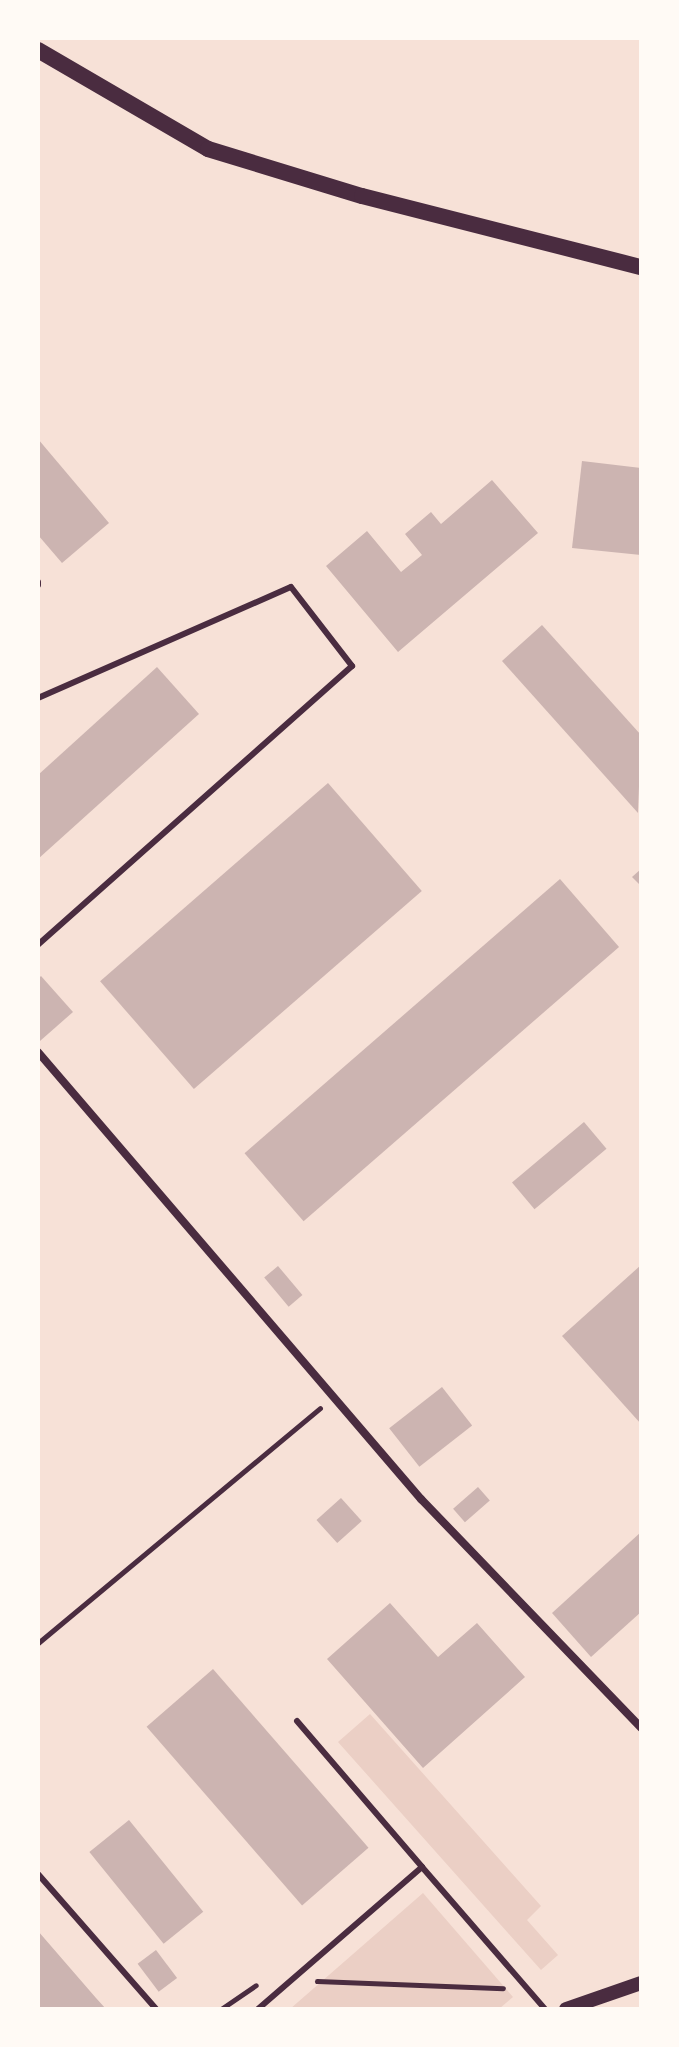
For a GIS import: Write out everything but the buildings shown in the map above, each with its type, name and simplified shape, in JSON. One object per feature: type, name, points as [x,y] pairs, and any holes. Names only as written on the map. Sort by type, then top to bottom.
[{"type":"main road","points":[[38,50],[208,149],[362,196],[641,267]]},
{"type":"street","points":[[38,1052],[498,1583],[641,1728]]},
{"type":"street","points":[[566,2009],[641,1983]]},
{"type":"lane","points":[[38,698],[291,587],[352,666],[38,945]]},
{"type":"lane","points":[[297,1721],[545,2009]]},
{"type":"lane","points":[[258,2009],[422,1867]]},
{"type":"lane","points":[[38,1874],[156,2009]]},
{"type":"path","points":[[38,1643],[334,1397]]},
{"type":"path","points":[[221,2009],[249,1986],[291,1980],[508,1988]]},
{"type":"shaded area","points":[[370,1714],[541,1906],[527,1920],[558,1955],[541,1970],[338,1742]]},
{"type":"shaded area","points":[[423,1893],[513,1997],[499,2009],[290,2009]]}]
